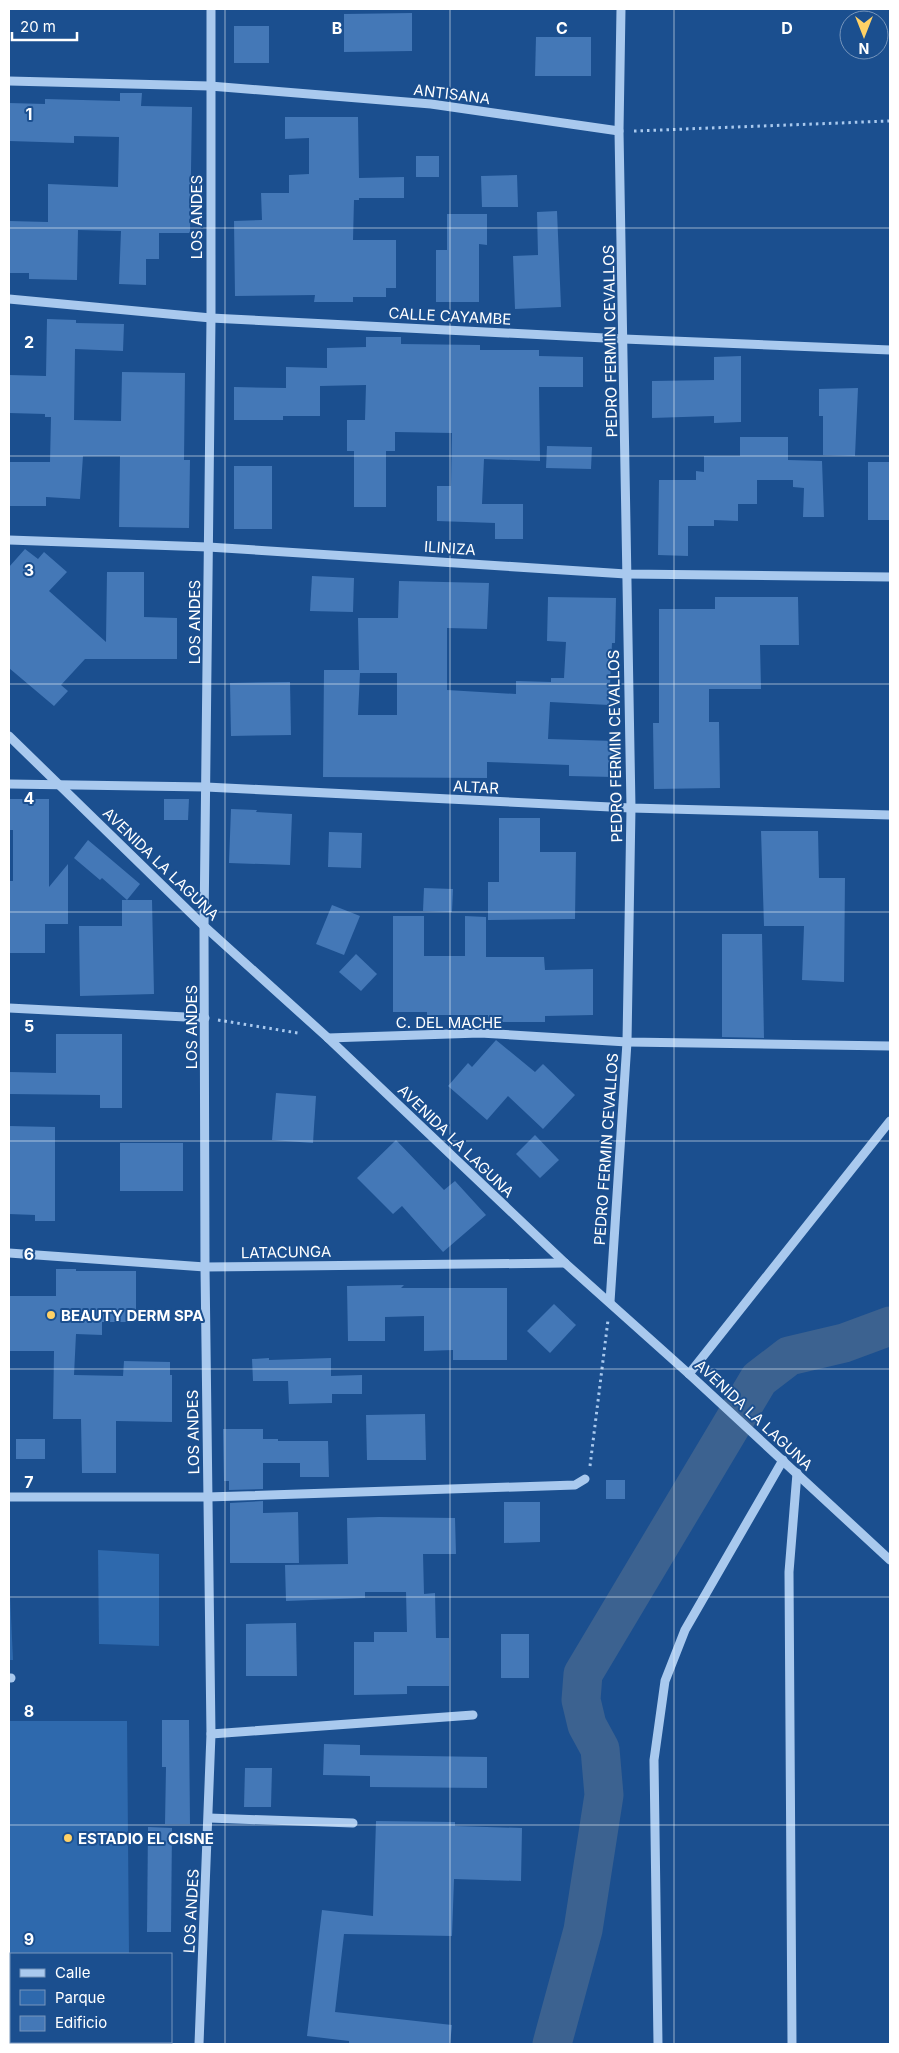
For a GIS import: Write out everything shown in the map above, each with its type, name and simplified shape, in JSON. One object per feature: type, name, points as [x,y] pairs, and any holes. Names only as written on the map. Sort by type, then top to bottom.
[{"type":"street","name":"LOS ANDES","points":[[199,2044],[211,1734],[205,1267],[204,926],[211,318],[211,9]]},
{"type":"street","name":"PEDRO FERMIN CEVALLOS","points":[[610,1302],[627,1042],[631,808],[620,131],[621,9]]},
{"type":"street","name":"ANTISANA","points":[[9,81],[210,86],[431,104],[620,131]]},
{"type":"street","name":"CALLE CAYAMBE","points":[[9,299],[211,318],[624,339],[890,350]]},
{"type":"street","name":"ILINIZA","points":[[9,540],[208,547],[626,574],[890,577]]},
{"type":"street","name":"AVENIDA LA LAGUNA","points":[[9,736],[204,926],[328,1038],[564,1263],[713,1395],[890,1560]]},
{"type":"street","name":"ALTAR","points":[[9,784],[206,787],[631,808],[890,815]]},
{"type":"street","points":[[9,1008],[205,1018]]},
{"type":"street","name":"C. DEL MACHE","points":[[328,1038],[480,1033],[627,1042],[890,1046]]},
{"type":"street","points":[[689,1374],[890,1121]]},
{"type":"street","name":"LATACUNGA","points":[[9,1253],[205,1267],[564,1263]]},
{"type":"street","points":[[658,2044],[654,1760],[665,1681],[685,1630],[783,1460]]},
{"type":"street","points":[[792,2044],[789,1572],[797,1473]]},
{"type":"street","points":[[9,1496],[207,1497],[575,1485],[584,1479]]},
{"type":"street","points":[[211,1734],[473,1715]]},
{"type":"street","points":[[209,1818],[353,1823]]},
{"type":"path","points":[[620,131],[890,121]]},
{"type":"path","points":[[205,1018],[300,1033]]},
{"type":"path","points":[[584,1479],[590,1470],[610,1302]]},
{"type":"green space","points":[[98,1550],[159,1554],[159,1646],[99,1644]]},
{"type":"green space","points":[[9,1572],[13,1660],[9,1660]]},
{"type":"green space","name":"ESTADIO EL CISNE","points":[[9,1721],[127,1721],[129,1953],[10,1953],[10,2043],[129,2044],[9,2044]]},
{"type":"building","points":[[412,13],[412,51],[344,52],[344,14]]},
{"type":"building","points":[[234,26],[269,26],[269,63],[234,63]]},
{"type":"building","points":[[536,37],[591,37],[591,76],[535,76]]},
{"type":"building","points":[[120,93],[142,93],[141,106],[192,107],[190,233],[159,233],[159,259],[146,259],[146,285],[119,284],[121,231],[78,230],[77,280],[29,279],[29,273],[9,273],[9,221],[48,222],[48,184],[118,187],[119,137],[74,136],[74,143],[9,141],[9,103],[45,104],[45,99],[120,101]]},
{"type":"building","points":[[285,117],[358,117],[359,178],[404,177],[404,198],[359,198],[359,200],[354,200],[353,240],[396,240],[396,288],[386,288],[386,297],[353,297],[353,302],[314,302],[315,295],[235,296],[234,221],[262,220],[261,193],[289,193],[289,175],[309,174],[309,138],[285,139]]},
{"type":"building","points":[[416,156],[439,156],[439,177],[416,177]]},
{"type":"building","points":[[517,175],[518,207],[482,207],[481,176]]},
{"type":"building","points":[[557,211],[561,307],[515,309],[513,256],[538,255],[537,212]]},
{"type":"building","points":[[447,214],[487,214],[487,245],[479,244],[479,302],[436,302],[436,250],[447,250]]},
{"type":"building","points":[[47,319],[76,320],[76,323],[124,324],[123,351],[75,349],[74,420],[121,421],[122,372],[185,373],[184,460],[190,460],[189,528],[119,527],[120,456],[83,456],[80,499],[46,497],[46,506],[9,506],[9,462],[50,462],[51,417],[45,417],[45,414],[9,413],[9,375],[46,376]]},
{"type":"building","points":[[366,337],[401,337],[401,344],[480,345],[480,350],[539,350],[539,356],[583,357],[583,387],[539,387],[540,461],[484,459],[482,504],[523,504],[523,539],[495,539],[495,523],[437,521],[437,486],[451,486],[452,433],[395,432],[395,451],[386,451],[386,507],[354,507],[354,451],[347,451],[347,420],[365,420],[366,385],[320,386],[320,416],[283,416],[283,420],[234,420],[234,387],[286,388],[286,367],[327,368],[327,348],[366,347]]},
{"type":"building","points":[[741,356],[741,422],[714,423],[714,416],[652,418],[652,381],[714,380],[714,357]]},
{"type":"building","points":[[858,388],[855,456],[823,455],[823,416],[819,416],[819,389]]},
{"type":"building","points":[[740,437],[788,437],[788,460],[822,461],[824,517],[803,517],[804,488],[793,487],[793,480],[757,480],[757,504],[738,504],[738,521],[714,520],[714,526],[688,526],[688,556],[658,555],[659,480],[696,480],[696,471],[704,472],[704,456],[740,456]]},
{"type":"building","points":[[547,446],[592,447],[591,469],[546,468]]},
{"type":"building","points":[[868,462],[890,462],[890,520],[868,520]]},
{"type":"building","points":[[234,466],[272,466],[272,529],[234,529]]},
{"type":"building","points":[[25,549],[38,559],[44,552],[67,572],[49,591],[106,642],[107,572],[144,572],[144,617],[177,618],[177,659],[85,659],[61,685],[68,691],[54,706],[9,668],[9,567]]},
{"type":"building","points":[[312,576],[354,578],[353,612],[310,611]]},
{"type":"building","points":[[399,581],[489,583],[487,629],[447,628],[447,690],[516,694],[516,681],[551,682],[551,678],[564,678],[566,642],[547,641],[548,597],[616,598],[615,643],[612,643],[609,705],[550,702],[548,739],[614,741],[613,777],[569,776],[569,765],[487,762],[487,778],[323,777],[324,670],[359,670],[358,618],[398,618]],"holes":[[[360,673],[397,673],[397,715],[358,715]]]},
{"type":"building","points":[[715,597],[798,597],[799,645],[760,645],[761,689],[709,689],[709,722],[719,722],[720,788],[654,789],[653,723],[659,723],[659,609],[715,609]]},
{"type":"building","points":[[290,682],[291,735],[231,736],[230,683]]},
{"type":"building","points":[[9,799],[49,799],[49,887],[68,864],[68,924],[45,924],[45,953],[9,953],[9,881],[13,881],[13,830],[9,830]]},
{"type":"building","points":[[164,799],[189,799],[188,820],[164,820]]},
{"type":"building","points":[[231,809],[292,814],[290,865],[229,863]]},
{"type":"building","points":[[499,818],[540,818],[540,852],[576,852],[575,919],[488,920],[488,882],[499,882]]},
{"type":"building","points":[[761,831],[818,831],[819,878],[845,878],[844,982],[802,980],[804,926],[764,926]]},
{"type":"building","points":[[329,832],[362,833],[361,868],[328,867]]},
{"type":"building","points":[[88,840],[140,884],[127,900],[102,878],[100,880],[74,858]]},
{"type":"building","points":[[424,888],[453,889],[452,912],[423,911]]},
{"type":"building","points":[[122,900],[152,900],[154,994],[80,996],[79,926],[122,926]]},
{"type":"building","points":[[332,905],[360,916],[344,955],[316,944]]},
{"type":"building","points":[[393,916],[424,916],[424,956],[465,956],[465,916],[486,917],[486,957],[544,957],[545,970],[593,969],[593,1015],[545,1016],[545,1022],[488,1022],[488,1015],[427,1015],[427,1012],[393,1012]]},
{"type":"building","points":[[722,934],[762,934],[764,1038],[722,1037]]},
{"type":"building","points":[[356,954],[377,974],[361,991],[339,972]]},
{"type":"building","points":[[56,1034],[122,1034],[122,1108],[100,1108],[100,1095],[9,1094],[9,1072],[56,1073]]},
{"type":"building","points":[[496,1040],[535,1072],[543,1064],[575,1095],[543,1129],[508,1096],[487,1120],[448,1086],[468,1063],[472,1067]]},
{"type":"building","points":[[276,1093],[316,1096],[313,1143],[272,1140]]},
{"type":"building","points":[[9,1126],[55,1127],[55,1221],[35,1221],[35,1215],[9,1214]]},
{"type":"building","points":[[535,1135],[559,1160],[540,1178],[516,1154]]},
{"type":"building","points":[[396,1140],[444,1190],[455,1181],[486,1215],[443,1252],[402,1206],[393,1214],[357,1178]]},
{"type":"building","points":[[120,1143],[183,1143],[183,1191],[120,1191]]},
{"type":"building","points":[[56,1269],[136,1271],[136,1322],[102,1322],[102,1335],[76,1334],[74,1375],[123,1376],[124,1361],[170,1362],[170,1375],[172,1375],[172,1422],[116,1421],[116,1473],[82,1473],[81,1419],[53,1419],[54,1351],[9,1351],[9,1296],[56,1296]]},
{"type":"building","points":[[404,1285],[401,1288],[507,1288],[507,1360],[453,1360],[453,1350],[424,1351],[424,1316],[385,1317],[385,1341],[348,1341],[347,1286]]},
{"type":"building","points":[[554,1304],[576,1325],[550,1353],[527,1331]]},
{"type":"building","points":[[269,1358],[269,1360],[331,1358],[331,1376],[362,1375],[362,1394],[332,1394],[332,1403],[289,1404],[288,1381],[253,1381],[252,1359]]},
{"type":"building","points":[[425,1414],[426,1460],[367,1460],[366,1415]]},
{"type":"building","points":[[223,1429],[263,1429],[263,1439],[278,1439],[278,1441],[328,1441],[329,1477],[300,1477],[300,1463],[263,1463],[263,1489],[229,1490],[229,1481],[224,1481]]},
{"type":"building","points":[[16,1439],[45,1439],[45,1459],[16,1459]]},
{"type":"building","points":[[606,1480],[625,1480],[625,1499],[606,1499]]},
{"type":"building","points":[[263,1501],[263,1513],[298,1512],[299,1563],[230,1563],[230,1503]]},
{"type":"building","points":[[504,1502],[540,1502],[540,1542],[504,1543]]},
{"type":"building","points":[[347,1518],[455,1518],[456,1554],[423,1554],[424,1594],[435,1593],[436,1638],[449,1638],[449,1686],[407,1686],[407,1694],[354,1695],[354,1642],[374,1642],[374,1632],[407,1632],[406,1592],[365,1592],[365,1598],[286,1601],[285,1565],[348,1564]]},
{"type":"building","points":[[296,1623],[297,1676],[246,1676],[246,1624]]},
{"type":"building","points":[[501,1634],[529,1634],[529,1678],[501,1678]]},
{"type":"building","points":[[162,1720],[189,1720],[190,1824],[165,1824],[166,1767],[162,1767]]},
{"type":"building","points":[[324,1744],[360,1745],[360,1755],[487,1757],[487,1788],[370,1787],[370,1776],[323,1775]]},
{"type":"building","points":[[245,1768],[272,1768],[271,1807],[244,1807]]},
{"type":"building","points":[[376,1821],[455,1822],[455,1826],[522,1828],[521,1881],[454,1879],[452,1936],[344,1934],[335,2012],[452,2025],[450,2044],[349,2044],[349,2041],[307,2036],[322,1910],[373,1916]]},
{"type":"building","points":[[148,1827],[172,1828],[171,1932],[147,1932]]},
{"type":"waterway","points":[[552,2044],[583,1930],[604,1795],[600,1749],[587,1725],[581,1700],[583,1674],[759,1379],[789,1356],[844,1343],[890,1326]]},
{"type":"place","name":"BEAUTY DERM SPA","points":[[51,1315]]},
{"type":"place","name":"ESTADIO EL CISNE","points":[[68,1838]]}]
